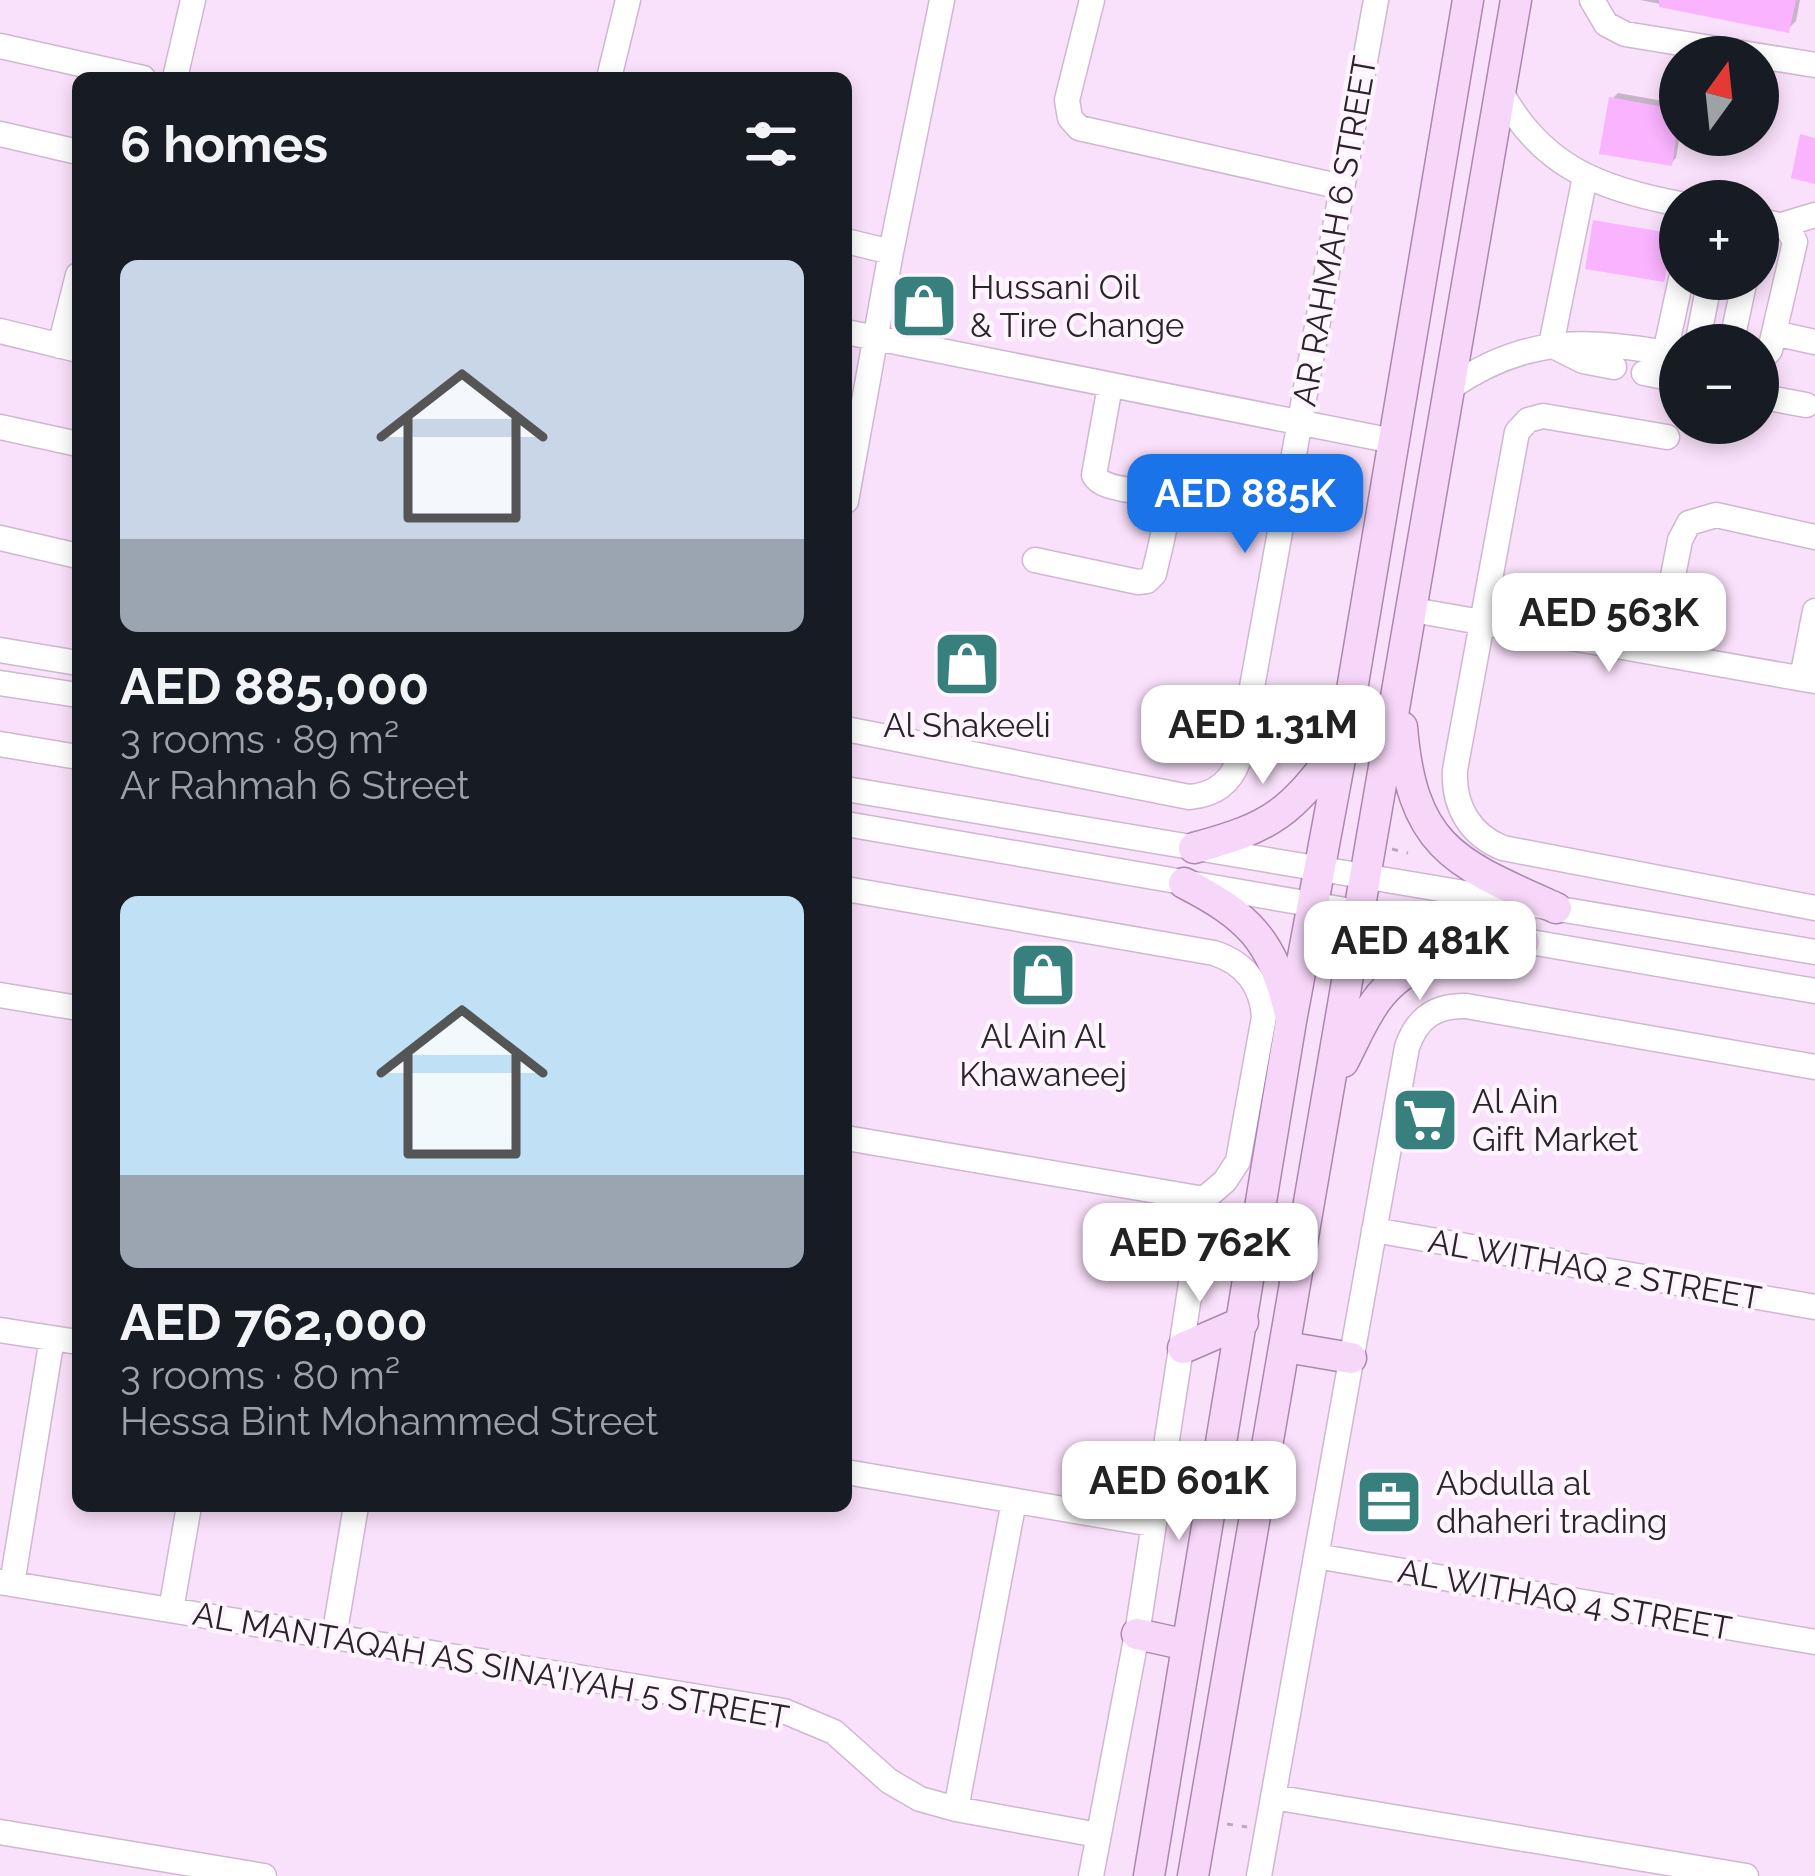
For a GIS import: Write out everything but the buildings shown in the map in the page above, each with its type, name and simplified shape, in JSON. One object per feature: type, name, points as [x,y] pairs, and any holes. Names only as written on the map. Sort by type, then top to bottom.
[{"type":"main road","points":[[1149,1876],[1468,0]]},
{"type":"main road","points":[[1193,1876],[1516,0]]},
{"type":"main road","points":[[1399,688],[1411,787],[1430,830],[1451,854],[1477,872],[1556,908]]},
{"type":"main road","points":[[1194,848],[1270,823],[1298,800],[1343,743]]},
{"type":"main road","points":[[1184,883],[1226,904],[1259,936],[1276,964],[1292,1021]]},
{"type":"main road","points":[[1330,1082],[1378,997],[1404,973],[1453,952],[1524,942]]},
{"type":"main road","points":[[1183,1348],[1243,1322]]},
{"type":"main road","points":[[1286,1346],[1351,1358]]},
{"type":"main road","points":[[1137,1634],[1187,1645]]},
{"type":"street","points":[[176,72],[193,0]]},
{"type":"street","points":[[610,72],[628,0]]},
{"type":"street","points":[[854,411],[876,340],[942,0]]},
{"type":"street","points":[[1092,0],[1067,100],[1070,118],[1079,128],[1342,187]]},
{"type":"street","name":"AR RAHMAH 6 STREET","points":[[852,730],[1189,797],[1221,787],[1239,759],[1376,0]]},
{"type":"street","points":[[1592,0],[1606,24],[1625,34],[1815,65]]},
{"type":"street","points":[[0,46],[116,72]]},
{"type":"street","points":[[1500,89],[1533,137],[1585,177],[1615,190],[1659,199]]},
{"type":"street","points":[[0,134],[72,151]]},
{"type":"street","points":[[1551,345],[1585,177]]},
{"type":"street","points":[[1779,221],[1815,215]]},
{"type":"street","points":[[1776,324],[1795,242],[1791,232],[1779,226]]},
{"type":"street","points":[[852,242],[891,252]]},
{"type":"street","points":[[0,332],[69,348]]},
{"type":"street","points":[[852,334],[1393,441]]},
{"type":"street","points":[[1779,334],[1815,342]]},
{"type":"street","points":[[1450,388],[1502,358],[1551,345],[1601,342],[1659,352]]},
{"type":"street","points":[[1551,345],[1583,361],[1614,367]]},
{"type":"street","points":[[1644,373],[1659,376]]},
{"type":"street","points":[[1035,560],[1138,582],[1154,574],[1164,502],[1156,496],[1103,485],[1094,475],[1110,386]]},
{"type":"street","points":[[1779,400],[1806,405]]},
{"type":"street","points":[[1659,436],[1544,416],[1523,423],[1517,431],[1454,782],[1462,814],[1493,844],[1514,850],[1815,908]]},
{"type":"street","points":[[0,427],[72,443]]},
{"type":"street","points":[[1658,653],[1680,539],[1689,523],[1716,515],[1815,537]]},
{"type":"street","points":[[0,538],[72,555]]},
{"type":"street","points":[[1413,610],[1658,653],[1809,671],[1815,611]]},
{"type":"street","points":[[0,650],[72,661]]},
{"type":"street","points":[[0,683],[72,694]]},
{"type":"street","points":[[0,744],[72,757]]},
{"type":"street","points":[[852,790],[1815,952]]},
{"type":"street","points":[[852,825],[1815,991]]},
{"type":"street","points":[[852,890],[1204,950],[1244,969],[1257,987],[1264,1017],[1244,1135],[1232,1172],[1204,1199],[1137,1634],[1091,1876]]},
{"type":"street","points":[[1683,930],[1742,895]]},
{"type":"street","points":[[0,995],[72,1007]]},
{"type":"street","points":[[1259,1876],[1407,1047],[1414,1029],[1442,1007],[1466,1006],[1815,1067]]},
{"type":"street","points":[[852,1139],[1204,1199]]},
{"type":"street","name":"AL WITHAQ 2 STREET","points":[[1374,1230],[1815,1307]]},
{"type":"street","points":[[0,1330],[72,1341]]},
{"type":"street","points":[[6,1583],[52,1338]]},
{"type":"street","points":[[852,1473],[1152,1524]]},
{"type":"street","points":[[956,1809],[1014,1501]]},
{"type":"street","points":[[171,1610],[188,1512]]},
{"type":"street","points":[[334,1637],[355,1512]]},
{"type":"street","name":"AL WITHAQ 4 STREET","points":[[1316,1556],[1815,1642]]},
{"type":"street","name":"AL MANTAQAH AS SINA'IYAH 5 STREET","points":[[6,1583],[784,1712],[834,1732],[904,1791],[956,1809],[1098,1835]]},
{"type":"street","points":[[1273,1797],[1626,1866],[1746,1876]]},
{"type":"street","points":[[0,1832],[143,1866],[264,1876]]},
{"type":"place","name":"Hussani Oil & Tire Change","points":[[924,306]]},
{"type":"place","name":"Al Shakeeli","points":[[967,664]]},
{"type":"place","name":"Al Ain Al Khawaneej","points":[[1043,975]]},
{"type":"place","name":"Al Ain Gift Market","points":[[1425,1120]]},
{"type":"place","name":"Abdulla al dhaheri trading","points":[[1389,1502]]}]
